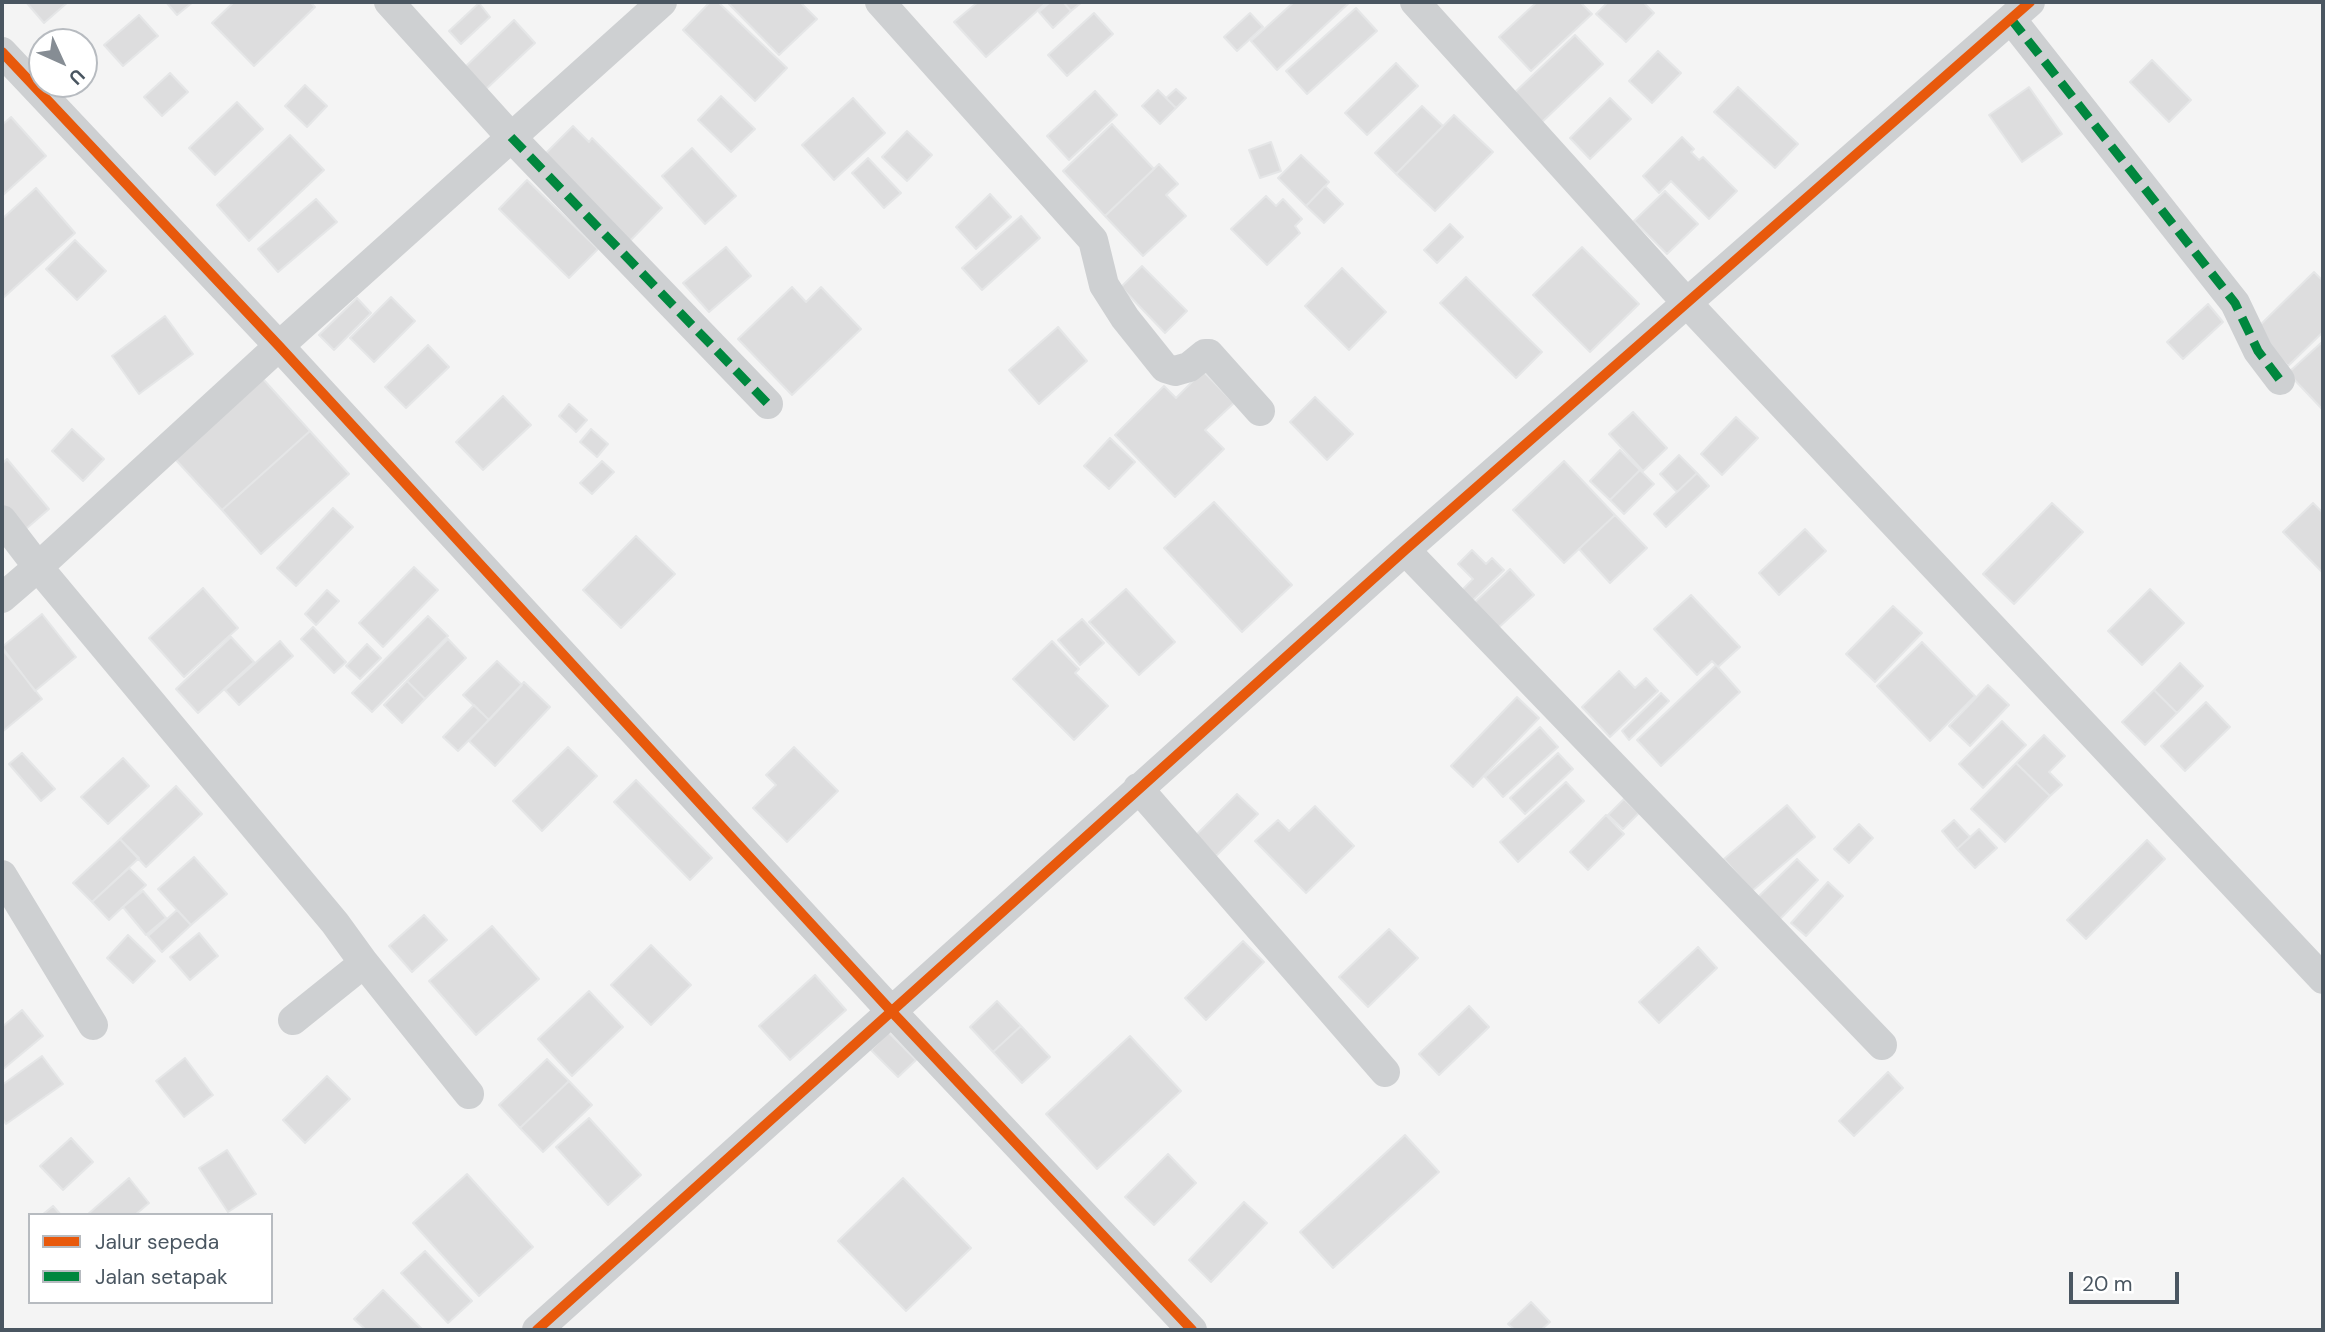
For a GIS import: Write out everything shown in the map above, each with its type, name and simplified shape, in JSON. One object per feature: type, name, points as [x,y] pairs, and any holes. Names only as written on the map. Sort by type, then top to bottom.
[{"type":"street","points":[[389,2],[511,137],[768,404]]},
{"type":"street","points":[[2,598],[662,2]]},
{"type":"street","points":[[880,2],[1093,240],[1104,285],[1125,318],[1165,368],[1175,371],[1189,368],[1205,354],[1209,354],[1260,411]]},
{"type":"street","points":[[1415,2],[1686,302],[2323,979]]},
{"type":"street","points":[[537,1330],[893,1013],[1138,788],[1405,550],[2020,10],[2235,303],[2258,351],[2280,380]]},
{"type":"street","points":[[2,52],[279,346],[893,1013],[1192,1330]]},
{"type":"street","points":[[2,520],[38,567],[326,913],[469,1094]]},
{"type":"street","points":[[1405,550],[1882,1045]]},
{"type":"street","points":[[1138,788],[1385,1072]]},
{"type":"street","points":[[2,875],[93,1025]]},
{"type":"street","points":[[293,1020],[364,963]]},
{"type":"building","points":[[26,2],[68,2],[44,23]]},
{"type":"building","points":[[166,2],[193,2],[177,15]]},
{"type":"building","points":[[234,2],[310,2],[315,7],[254,66],[212,23]]},
{"type":"building","points":[[710,2],[718,2],[787,68],[755,101],[683,30]]},
{"type":"building","points":[[727,2],[800,2],[817,19],[779,55]]},
{"type":"building","points":[[978,2],[1047,2],[986,57],[954,22]]},
{"type":"building","points":[[1050,2],[1063,2],[1071,11],[1053,28],[1039,12]]},
{"type":"building","points":[[1063,2],[1082,2],[1071,11]]},
{"type":"building","points":[[1294,2],[1350,2],[1277,70],[1251,41]]},
{"type":"building","points":[[1537,2],[1580,2],[1592,14],[1531,71],[1499,37]]},
{"type":"building","points":[[1608,2],[1643,2],[1654,13],[1626,42],[1596,14]]},
{"type":"building","points":[[479,3],[490,17],[461,44],[449,31]]},
{"type":"building","points":[[1356,8],[1377,31],[1307,94],[1286,71]]},
{"type":"building","points":[[1094,13],[1113,34],[1067,76],[1048,55]]},
{"type":"building","points":[[1250,13],[1263,27],[1237,51],[1224,37]]},
{"type":"building","points":[[139,15],[158,36],[123,66],[104,45]]},
{"type":"building","points":[[514,20],[535,43],[485,90],[464,68]]},
{"type":"building","points":[[1575,35],[1603,64],[1541,123],[1513,94]]},
{"type":"building","points":[[1658,51],[1681,73],[1652,103],[1629,81]]},
{"type":"building","points":[[2152,60],[2191,100],[2169,122],[2130,82]]},
{"type":"building","points":[[1396,63],[1418,86],[1367,135],[1345,113]]},
{"type":"building","points":[[170,73],[188,92],[162,116],[144,97]]},
{"type":"building","points":[[305,85],[327,106],[307,127],[285,106]]},
{"type":"building","points":[[1738,87],[1798,144],[1775,168],[1714,112]]},
{"type":"building","points":[[2029,87],[2062,134],[2022,162],[1989,115]]},
{"type":"building","points":[[1176,89],[1186,98],[1176,108],[1166,98]]},
{"type":"building","points":[[1158,90],[1176,108],[1160,124],[1142,106]]},
{"type":"building","points":[[1095,91],[1117,115],[1069,160],[1047,136]]},
{"type":"building","points":[[721,96],[755,129],[731,152],[698,120]]},
{"type":"building","points":[[853,98],[885,133],[834,180],[802,145]]},
{"type":"building","points":[[1610,98],[1631,119],[1590,159],[1570,138]]},
{"type":"building","points":[[237,102],[263,129],[215,175],[189,148]]},
{"type":"building","points":[[1422,106],[1443,126],[1396,174],[1375,153]]},
{"type":"building","points":[[1454,115],[1493,152],[1435,211],[1396,174]]},
{"type":"building","points":[[11,117],[46,156],[2,196],[2,125]]},
{"type":"building","points":[[1112,124],[1154,169],[1105,216],[1063,171]]},
{"type":"building","points":[[573,126],[589,142],[592,138],[662,208],[624,247],[539,160]]},
{"type":"building","points":[[907,131],[932,155],[907,181],[882,157]]},
{"type":"building","points":[[290,135],[324,170],[249,241],[217,205]]},
{"type":"building","points":[[1682,137],[1694,149],[1691,152],[1699,160],[1703,157],[1737,191],[1709,219],[1671,181],[1659,193],[1643,176]]},
{"type":"building","points":[[1271,142],[1281,171],[1260,178],[1249,150]]},
{"type":"building","points":[[692,148],[736,196],[705,224],[662,176]]},
{"type":"building","points":[[1301,155],[1329,182],[1306,206],[1278,178]]},
{"type":"building","points":[[868,158],[901,193],[884,208],[852,173]]},
{"type":"building","points":[[1159,164],[1178,184],[1166,195],[1186,216],[1143,256],[1105,216]]},
{"type":"building","points":[[527,180],[598,249],[569,278],[499,209]]},
{"type":"building","points":[[1325,186],[1343,204],[1324,223],[1306,206]]},
{"type":"building","points":[[36,188],[75,233],[2,299],[2,219]]},
{"type":"building","points":[[1665,191],[1698,224],[1667,254],[1634,221]]},
{"type":"building","points":[[990,194],[1011,217],[976,249],[956,227]]},
{"type":"building","points":[[1266,196],[1276,206],[1283,199],[1302,219],[1295,226],[1300,233],[1267,265],[1231,229]]},
{"type":"building","points":[[316,199],[337,222],[278,272],[258,249]]},
{"type":"building","points":[[1021,216],[1040,238],[982,290],[962,268]]},
{"type":"building","points":[[1450,224],[1463,237],[1437,263],[1424,250]]},
{"type":"building","points":[[75,240],[106,271],[77,300],[46,269]]},
{"type":"building","points":[[726,247],[751,276],[709,312],[683,283]]},
{"type":"building","points":[[1582,247],[1639,304],[1590,352],[1533,295]]},
{"type":"building","points":[[1142,266],[1187,311],[1165,333],[1121,287]]},
{"type":"building","points":[[1342,268],[1386,312],[1349,350],[1305,306]]},
{"type":"building","points":[[2314,272],[2323,281],[2323,332],[2288,366],[2254,331]]},
{"type":"building","points":[[1466,277],[1542,352],[1516,378],[1440,303]]},
{"type":"building","points":[[792,287],[806,302],[821,287],[861,329],[792,395],[738,339]]},
{"type":"building","points":[[391,297],[415,321],[374,362],[350,338]]},
{"type":"building","points":[[357,298],[371,313],[334,350],[319,335]]},
{"type":"building","points":[[2208,304],[2223,322],[2183,359],[2167,342]]},
{"type":"building","points":[[165,316],[193,354],[139,394],[112,356]]},
{"type":"building","points":[[1058,327],[1087,361],[1039,404],[1009,370]]},
{"type":"building","points":[[2321,343],[2323,346],[2323,410],[2288,373]]},
{"type":"building","points":[[428,345],[449,367],[406,408],[385,387]]},
{"type":"building","points":[[1203,371],[1234,403],[1205,430],[1224,449],[1175,497],[1115,435],[1164,386],[1176,398]]},
{"type":"building","points":[[263,379],[310,431],[222,510],[175,459]]},
{"type":"building","points":[[503,396],[531,425],[483,470],[456,442]]},
{"type":"building","points":[[1315,397],[1353,434],[1327,460],[1290,422]]},
{"type":"building","points":[[569,404],[587,420],[576,432],[559,416]]},
{"type":"building","points":[[1633,412],[1667,448],[1643,471],[1609,434]]},
{"type":"building","points":[[1736,417],[1758,438],[1722,475],[1701,454]]},
{"type":"building","points":[[72,429],[104,459],[83,481],[52,451]]},
{"type":"building","points":[[591,429],[608,444],[597,457],[580,442]]},
{"type":"building","points":[[310,431],[349,474],[261,554],[222,510]]},
{"type":"building","points":[[1110,438],[1135,462],[1109,489],[1084,466]]},
{"type":"building","points":[[1620,450],[1640,470],[1610,500],[1590,481]]},
{"type":"building","points":[[1679,455],[1697,473],[1677,492],[1660,474]]},
{"type":"building","points":[[7,459],[49,509],[20,534],[2,513],[2,464]]},
{"type":"building","points":[[602,461],[614,472],[592,494],[580,483]]},
{"type":"building","points":[[1564,461],[1615,515],[1564,563],[1513,510]]},
{"type":"building","points":[[1640,470],[1654,484],[1624,514],[1610,500]]},
{"type":"building","points":[[1697,473],[1709,486],[1666,527],[1654,514]]},
{"type":"building","points":[[1214,502],[1292,585],[1242,632],[1164,548]]},
{"type":"building","points":[[2052,503],[2083,532],[2014,604],[1983,574]]},
{"type":"building","points":[[2313,503],[2323,513],[2323,573],[2283,532]]},
{"type":"building","points":[[333,508],[353,527],[296,586],[277,568]]},
{"type":"building","points":[[1615,515],[1647,548],[1610,583],[1579,549]]},
{"type":"building","points":[[1805,529],[1826,551],[1779,595],[1759,573]]},
{"type":"building","points":[[636,536],[675,574],[621,628],[583,590]]},
{"type":"building","points":[[1472,550],[1486,564],[1492,558],[1504,570],[1472,601],[1461,591],[1473,579],[1458,564]]},
{"type":"building","points":[[414,567],[438,590],[383,647],[359,623]]},
{"type":"building","points":[[1510,569],[1534,595],[1497,629],[1473,604]]},
{"type":"building","points":[[203,588],[238,628],[184,677],[149,638]]},
{"type":"building","points":[[1126,589],[1175,642],[1139,675],[1089,622]]},
{"type":"building","points":[[2150,589],[2184,623],[2142,665],[2108,631]]},
{"type":"building","points":[[327,590],[339,601],[316,625],[305,614]]},
{"type":"building","points":[[1691,595],[1740,647],[1718,667],[1712,661],[1697,675],[1654,629]]},
{"type":"building","points":[[1893,606],[1922,633],[1875,682],[1846,654]]},
{"type":"building","points":[[42,614],[76,657],[35,691],[2,647]]},
{"type":"building","points":[[428,616],[448,636],[372,712],[352,693]]},
{"type":"building","points":[[1082,619],[1104,643],[1080,665],[1058,640]]},
{"type":"building","points":[[313,627],[346,662],[334,673],[301,639]]},
{"type":"building","points":[[231,637],[254,662],[198,713],[176,689]]},
{"type":"building","points":[[448,639],[466,658],[425,699],[407,681]]},
{"type":"building","points":[[280,641],[293,656],[239,705],[225,690]]},
{"type":"building","points":[[1052,641],[1079,669],[1075,673],[1108,706],[1074,740],[1013,679]]},
{"type":"building","points":[[1922,642],[1975,696],[1930,741],[1877,686]]},
{"type":"building","points":[[367,644],[381,658],[360,679],[346,666]]},
{"type":"building","points":[[2,649],[42,699],[2,732]]},
{"type":"building","points":[[497,661],[522,685],[489,720],[463,695]]},
{"type":"building","points":[[2180,663],[2203,686],[2177,713],[2154,690]]},
{"type":"building","points":[[1716,665],[1740,692],[1661,766],[1637,740]]},
{"type":"building","points":[[1619,671],[1635,688],[1646,678],[1658,691],[1610,737],[1582,707]]},
{"type":"building","points":[[407,681],[425,699],[402,723],[384,705]]},
{"type":"building","points":[[524,682],[550,707],[495,766],[469,741]]},
{"type":"building","points":[[1988,685],[2009,705],[1970,746],[1949,726]]},
{"type":"building","points":[[2154,690],[2177,713],[2145,745],[2122,722]]},
{"type":"building","points":[[1661,693],[1669,701],[1629,740],[1622,731]]},
{"type":"building","points":[[1517,697],[1539,718],[1473,787],[1451,766]]},
{"type":"building","points":[[2206,702],[2230,727],[2185,771],[2161,746]]},
{"type":"building","points":[[474,705],[489,720],[458,751],[443,737]]},
{"type":"building","points":[[2002,721],[2026,745],[1983,788],[1959,764]]},
{"type":"building","points":[[1540,727],[1558,747],[1503,797],[1485,777]]},
{"type":"building","points":[[2044,735],[2065,756],[2049,772],[2062,785],[2050,796],[2016,763]]},
{"type":"building","points":[[568,747],[597,776],[542,831],[513,801]]},
{"type":"building","points":[[794,747],[838,791],[787,842],[753,808],[776,785],[766,775]]},
{"type":"building","points":[[22,753],[55,789],[41,801],[9,764]]},
{"type":"building","points":[[1558,753],[1573,769],[1525,814],[1510,798]]},
{"type":"building","points":[[123,758],[149,786],[108,824],[81,797]]},
{"type":"building","points":[[2016,763],[2050,796],[2005,842],[1971,809]]},
{"type":"building","points":[[636,780],[712,858],[690,880],[614,802]]},
{"type":"building","points":[[1566,782],[1584,801],[1518,862],[1500,842]]},
{"type":"building","points":[[176,786],[202,814],[146,867],[120,839]]},
{"type":"building","points":[[1237,794],[1258,814],[1216,856],[1196,835]]},
{"type":"building","points":[[1624,799],[1639,813],[1623,829],[1608,815]]},
{"type":"building","points":[[1787,805],[1815,837],[1752,891],[1724,859]]},
{"type":"building","points":[[1315,806],[1354,846],[1306,893],[1255,841],[1278,820],[1289,831]]},
{"type":"building","points":[[1606,815],[1624,834],[1588,870],[1570,852]]},
{"type":"building","points":[[1954,820],[1970,837],[1957,849],[1942,831]]},
{"type":"building","points":[[1859,824],[1873,838],[1849,863],[1834,849]]},
{"type":"building","points":[[1979,829],[1997,848],[1975,868],[1957,849]]},
{"type":"building","points":[[120,839],[139,858],[92,902],[73,883]]},
{"type":"building","points":[[2147,840],[2165,859],[2086,939],[2067,920]]},
{"type":"building","points":[[194,857],[227,894],[191,925],[158,889]]},
{"type":"building","points":[[1797,859],[1818,880],[1778,921],[1756,899]]},
{"type":"building","points":[[129,868],[146,885],[109,920],[92,902]]},
{"type":"building","points":[[1828,882],[1843,896],[1806,936],[1791,923]]},
{"type":"building","points":[[143,891],[166,918],[146,935],[123,907]]},
{"type":"building","points":[[177,910],[191,925],[162,952],[148,936]]},
{"type":"building","points":[[424,915],[447,940],[412,972],[389,946]]},
{"type":"building","points":[[492,926],[539,979],[476,1035],[429,981]]},
{"type":"building","points":[[1389,929],[1418,958],[1368,1007],[1339,977]]},
{"type":"building","points":[[199,933],[218,956],[190,980],[170,957]]},
{"type":"building","points":[[128,935],[155,961],[133,983],[107,958]]},
{"type":"building","points":[[1243,941],[1264,962],[1206,1020],[1185,998]]},
{"type":"building","points":[[651,945],[691,985],[651,1025],[611,985]]},
{"type":"building","points":[[1698,947],[1717,968],[1659,1023],[1639,1002]]},
{"type":"building","points":[[815,975],[846,1010],[790,1060],[759,1026]]},
{"type":"building","points":[[589,991],[623,1027],[572,1076],[538,1039]]},
{"type":"building","points":[[997,1001],[1021,1026],[993,1052],[970,1027]]},
{"type":"building","points":[[1469,1006],[1489,1027],[1439,1075],[1419,1054]]},
{"type":"building","points":[[22,1010],[43,1036],[2,1070],[2,1027]]},
{"type":"building","points":[[1021,1026],[1050,1057],[1022,1083],[993,1052]]},
{"type":"building","points":[[888,1032],[916,1060],[898,1077],[871,1050]]},
{"type":"building","points":[[1130,1036],[1181,1091],[1097,1169],[1046,1114]]},
{"type":"building","points":[[42,1056],[63,1084],[6,1124],[2,1118],[2,1085]]},
{"type":"building","points":[[185,1058],[213,1095],[184,1117],[156,1081]]},
{"type":"building","points":[[547,1059],[569,1081],[520,1128],[499,1105]]},
{"type":"building","points":[[1888,1072],[1903,1088],[1854,1136],[1839,1121]]},
{"type":"building","points":[[327,1076],[350,1099],[305,1143],[283,1120]]},
{"type":"building","points":[[569,1081],[592,1105],[543,1152],[520,1128]]},
{"type":"building","points":[[589,1118],[641,1175],[608,1205],[556,1147]]},
{"type":"building","points":[[1405,1135],[1439,1172],[1333,1268],[1300,1232]]},
{"type":"building","points":[[71,1138],[93,1162],[63,1190],[40,1166]]},
{"type":"building","points":[[227,1150],[256,1194],[228,1212],[199,1168]]},
{"type":"building","points":[[1168,1154],[1196,1183],[1154,1225],[1125,1197]]},
{"type":"building","points":[[467,1174],[533,1247],[479,1296],[413,1223]]},
{"type":"building","points":[[129,1178],[149,1203],[137,1213],[89,1213]]},
{"type":"building","points":[[903,1178],[971,1248],[906,1311],[838,1241]]},
{"type":"building","points":[[1244,1202],[1267,1223],[1211,1282],[1189,1260]]},
{"type":"building","points":[[53,1206],[59,1213],[44,1213]]},
{"type":"building","points":[[425,1251],[472,1301],[448,1323],[401,1273]]},
{"type":"building","points":[[383,1290],[422,1329],[366,1330],[354,1319]]},
{"type":"building","points":[[1531,1302],[1550,1322],[1541,1330],[1515,1330],[1508,1324]]},
{"type":"marked path","points":[[2011,19],[2235,303],[2258,351],[2280,380]]},
{"type":"marked path","points":[[511,137],[768,404]]},
{"type":"cycle path","points":[[537,1330],[1405,550],[2030,2]]},
{"type":"cycle path","points":[[2,52],[279,346],[893,1013],[1192,1330]]}]
